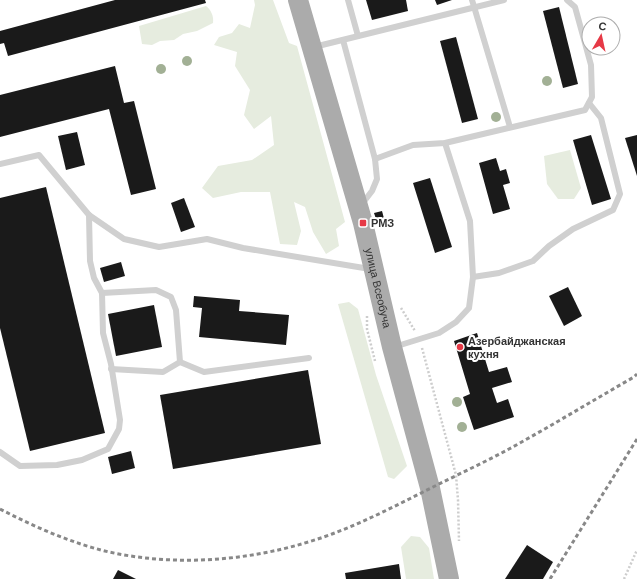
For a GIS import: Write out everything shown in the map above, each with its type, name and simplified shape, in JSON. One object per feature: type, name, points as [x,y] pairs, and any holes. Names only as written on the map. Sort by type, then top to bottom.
[{"type":"main road","name":"улица Всеобуча","points":[[298,0],[374,269],[392,347],[430,488],[449,579]]},
{"type":"lane","points":[[348,0],[358,36]]},
{"type":"lane","points":[[472,0],[510,127]]},
{"type":"lane","points":[[312,48],[504,0]]},
{"type":"lane","points":[[375,159],[413,145],[445,143],[585,110],[592,97],[591,65],[575,7],[567,0]]},
{"type":"lane","points":[[343,40],[375,159],[377,179],[372,191],[358,209]]},
{"type":"lane","points":[[474,277],[499,273],[533,261],[549,246],[573,229],[613,210],[620,194],[601,118],[589,103]]},
{"type":"lane","points":[[392,347],[439,333],[456,322],[469,308],[474,277],[470,221],[445,143]]},
{"type":"lane","points":[[0,164],[39,155],[89,215],[124,239],[159,247],[207,239],[243,248],[374,269]]},
{"type":"lane","points":[[0,452],[20,466],[57,465],[82,460],[108,449],[119,429],[120,420],[103,333],[102,292],[94,278],[90,261],[89,215]]},
{"type":"lane","points":[[102,292],[156,290],[171,296],[176,310],[180,362]]},
{"type":"lane","points":[[180,362],[204,372],[309,358]]},
{"type":"lane","points":[[111,369],[163,372],[180,362]]},
{"type":"path","points":[[400,306],[420,339],[456,475],[460,547]]},
{"type":"path","points":[[367,314],[367,329],[375,361]]},
{"type":"path","points":[[624,579],[637,550]]},
{"type":"shaded area","points":[[254,0],[273,0],[289,43],[297,46],[345,222],[336,229],[339,246],[326,254],[313,232],[305,207],[294,202],[301,231],[297,245],[280,244],[270,192],[241,192],[213,198],[202,188],[218,166],[252,160],[274,145],[271,116],[254,129],[244,115],[250,90],[235,66],[237,52],[214,45],[219,37],[232,33],[239,24],[250,28],[255,5]]},
{"type":"shaded area","points":[[206,6],[212,13],[213,23],[197,31],[183,34],[174,40],[160,41],[152,45],[142,44],[139,26]]},
{"type":"shaded area","points":[[570,150],[581,188],[574,199],[558,199],[547,184],[544,156]]},
{"type":"shaded area","points":[[349,302],[358,309],[376,375],[407,466],[394,479],[388,477],[338,304]]},
{"type":"shaded area","points":[[411,536],[420,537],[429,548],[434,579],[406,579],[401,547]]},
{"type":"building","points":[[115,0],[205,0],[206,3],[8,56],[4,43],[0,44],[0,31]]},
{"type":"building","points":[[366,0],[406,0],[408,11],[372,20]]},
{"type":"building","points":[[435,0],[452,0],[437,5]]},
{"type":"building","points":[[559,7],[578,84],[563,88],[543,11]]},
{"type":"building","points":[[456,37],[478,119],[462,123],[440,41]]},
{"type":"building","points":[[115,66],[124,103],[134,101],[156,189],[131,195],[109,109],[0,137],[0,95]]},
{"type":"building","points":[[77,132],[85,165],[66,170],[58,136]]},
{"type":"building","points":[[591,135],[611,199],[592,205],[573,140]]},
{"type":"building","points":[[637,135],[637,176],[625,138]]},
{"type":"building","points":[[496,158],[500,171],[506,169],[510,183],[503,185],[510,209],[493,214],[479,163]]},
{"type":"building","points":[[430,178],[452,247],[435,253],[413,183]]},
{"type":"building","points":[[46,187],[105,433],[30,451],[0,328],[0,198]]},
{"type":"building","points":[[184,198],[195,227],[181,232],[171,203]]},
{"type":"building","points":[[382,211],[386,226],[379,228],[374,213]]},
{"type":"building","points":[[121,262],[125,276],[104,282],[100,268]]},
{"type":"building","points":[[568,287],[582,316],[564,326],[549,296]]},
{"type":"building","points":[[194,296],[240,300],[239,311],[289,315],[286,345],[199,337],[202,308],[193,307]]},
{"type":"building","points":[[154,305],[162,347],[116,356],[108,314]]},
{"type":"building","points":[[477,333],[489,372],[507,367],[512,382],[492,388],[497,403],[508,399],[514,417],[474,430],[463,397],[470,394],[454,341]]},
{"type":"building","points":[[308,370],[321,444],[173,469],[160,395]]},
{"type":"building","points":[[131,451],[135,468],[112,474],[108,457]]},
{"type":"building","points":[[527,545],[553,562],[543,579],[505,579]]},
{"type":"building","points":[[399,564],[401,579],[346,579],[345,573]]},
{"type":"building","points":[[118,570],[136,579],[113,579]]},
{"type":"railway","points":[[0,509],[26,522],[67,539],[109,552],[137,557],[165,560],[222,559],[278,550],[332,534],[397,505],[509,449],[637,374]]},
{"type":"railway","points":[[550,579],[637,439]]},
{"type":"place","name":"РМЗ","points":[[363,223]]},
{"type":"place","name":"Азербайджанская кухня","points":[[460,347]]}]
